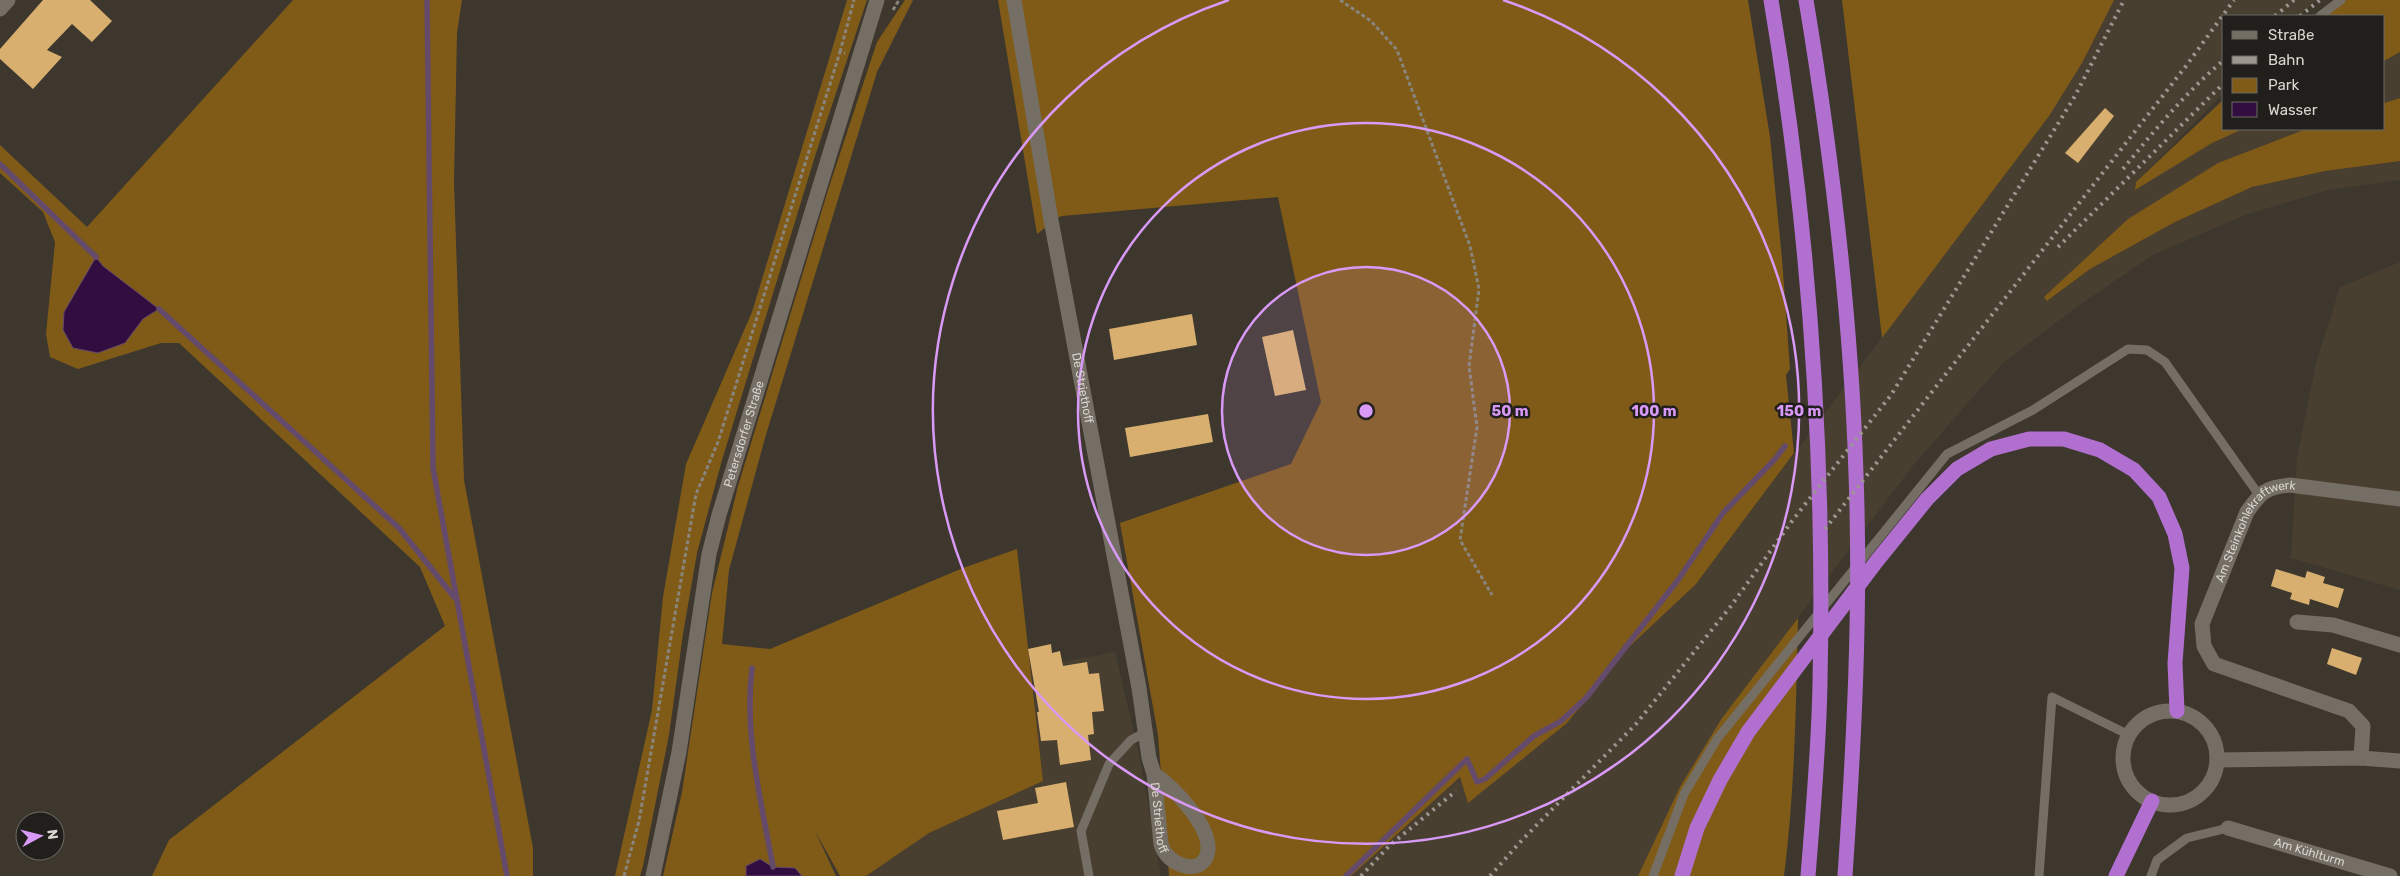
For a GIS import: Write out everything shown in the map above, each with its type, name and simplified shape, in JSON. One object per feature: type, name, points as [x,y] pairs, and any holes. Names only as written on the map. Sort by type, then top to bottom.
[{"type":"highway","points":[[1771,0],[1797,176],[1812,344],[1821,506],[1820,685],[1808,876]]},
{"type":"highway","points":[[1806,0],[1838,223],[1856,473],[1858,650],[1845,876]]},
{"type":"highway","points":[[1682,876],[1697,828],[1720,780],[1748,732],[1876,562],[1927,500],[1957,469],[1991,450],[2029,439],[2064,439],[2100,450],[2134,470],[2159,497],[2175,534],[2182,568],[2175,663],[2177,711]]},
{"type":"highway","points":[[2116,876],[2152,801]]},
{"type":"street","points":[[0,9],[8,0]]},
{"type":"street","name":"Petersdorfer Straße","points":[[652,876],[679,752],[702,593],[714,534],[877,0]]},
{"type":"street","name":"De Striethoff","points":[[1014,0],[1051,220],[1146,732],[1149,758],[1154,774],[1158,825],[1164,855],[1174,866],[1188,870],[1199,866],[1207,856],[1208,844],[1205,831],[1168,783],[1154,774]]},
{"type":"street","name":"Am Steinkohlekraftwerk","points":[[2361,758],[2363,726],[2349,711],[2214,664],[2204,646],[2202,624],[2247,512],[2259,495],[2272,487],[2290,485],[2400,499]]},
{"type":"street","points":[[2297,622],[2333,625],[2400,646]]},
{"type":"street","points":[[2163,711],[2177,711],[2190,715],[2201,723],[2210,734],[2215,746],[2217,760],[2210,781],[2195,797],[2182,803],[2167,804],[2152,801],[2139,793],[2129,780],[2124,766],[2124,750],[2129,735],[2138,724],[2149,716],[2163,711]]},
{"type":"street","points":[[2217,760],[2361,758],[2400,761]]},
{"type":"street","name":"Am Kühlturm","points":[[2228,828],[2390,876]]},
{"type":"lane","points":[[2321,15],[2341,0]]},
{"type":"lane","points":[[1653,876],[1684,794],[1717,739],[1948,454],[2033,410],[2128,349],[2147,350],[2165,362],[2259,495]]},
{"type":"lane","points":[[2039,876],[2052,697],[2129,735]]},
{"type":"lane","points":[[1090,876],[1081,831],[1109,764],[1131,740],[1146,732]]},
{"type":"lane","points":[[2151,876],[2157,860],[2187,838],[2228,828]]},
{"type":"path","points":[[840,52],[854,0]]},
{"type":"path","points":[[1340,0],[1371,21],[1396,50],[1470,246],[1479,289],[1469,366],[1477,426],[1460,540],[1492,595]]},
{"type":"shaded area","points":[[2114,0],[2316,0],[2301,15],[2222,15],[2222,95],[2136,182],[2135,189],[2212,143],[2241,130],[2303,130],[2218,163],[2128,219],[2045,297],[2048,301],[2090,269],[2175,222],[2252,187],[2325,171],[2400,161],[2400,180],[2328,190],[2245,215],[2153,255],[2075,308],[2003,363],[1915,463],[1722,718],[1680,787],[1638,876],[1351,876],[1460,777],[1469,802],[1567,723],[1628,648],[1696,584],[2049,116]]},
{"type":"shaded area","points":[[2400,52],[2400,98],[2385,103],[2385,60]]},
{"type":"shaded area","points":[[2400,262],[2400,590],[2291,558],[2297,457],[2316,363],[2340,287]]},
{"type":"shaded area","points":[[1115,652],[1139,754],[1161,876],[866,876],[929,833],[1043,781],[1031,668]]},
{"type":"green space","points":[[293,0],[462,0],[457,33],[454,182],[464,480],[533,848],[533,876],[152,876],[169,840],[445,626],[420,567],[179,343],[161,343],[78,369],[50,357],[46,334],[55,242],[43,212],[0,173],[0,145],[87,227]]},
{"type":"green space","points":[[847,0],[867,0],[816,153],[722,460],[697,553],[683,634],[669,735],[643,866],[640,876],[615,876],[652,710],[663,597],[686,464],[752,312]]},
{"type":"green space","points":[[905,0],[913,0],[877,72],[765,438],[729,570],[722,644],[770,649],[963,568],[1017,549],[1043,781],[929,833],[866,876],[840,876],[815,831],[836,876],[663,876],[682,792],[712,593],[738,486],[829,187],[877,42]]},
{"type":"green space","points":[[998,0],[1008,0],[1046,227],[1037,234]]},
{"type":"green space","points":[[1019,0],[1748,0],[1770,137],[1782,259],[1790,369],[1786,375],[1794,453],[1696,584],[1628,648],[1567,723],[1468,803],[1460,777],[1351,876],[1169,876],[1158,735],[1120,523],[1291,464],[1321,402],[1278,197],[1056,218]]},
{"type":"green space","points":[[1842,0],[2114,0],[2082,63],[2049,116],[1882,338]]},
{"type":"green space","points":[[2341,0],[2400,0],[2400,52],[2385,60],[2385,15],[2321,15]]},
{"type":"green space","points":[[2400,98],[2400,161],[2325,171],[2252,187],[2175,222],[2090,269],[2047,301],[2044,297],[2128,219],[2218,163],[2303,130],[2385,130],[2385,103]]},
{"type":"green space","points":[[2222,101],[2222,130],[2241,130],[2212,143],[2135,190],[2136,182]]},
{"type":"green space","points":[[1798,618],[1793,779],[1784,876],[1638,876],[1680,787],[1722,718]]},
{"type":"water","points":[[96,257],[103,266],[159,309],[143,319],[125,343],[98,353],[73,348],[63,330],[64,312]]},
{"type":"water","points":[[760,859],[773,867],[795,868],[802,876],[746,876],[746,866]]},
{"type":"building","points":[[43,0],[90,0],[112,21],[92,42],[72,24],[47,50],[62,57],[33,89],[0,59],[0,49]]},
{"type":"building","points":[[2105,108],[2114,116],[2078,163],[2065,153]]},
{"type":"building","points":[[1192,314],[1197,345],[1114,360],[1109,329]]},
{"type":"building","points":[[1293,330],[1306,390],[1275,396],[1262,337]]},
{"type":"building","points":[[1208,414],[1213,442],[1130,457],[1125,428]]},
{"type":"building","points":[[2276,569],[2305,578],[2307,571],[2325,577],[2323,583],[2344,589],[2338,608],[2310,599],[2309,605],[2290,599],[2292,593],[2271,586]]},
{"type":"building","points":[[1051,644],[1052,653],[1060,651],[1063,666],[1087,662],[1089,674],[1099,673],[1104,711],[1092,712],[1094,734],[1088,735],[1091,760],[1060,765],[1057,740],[1041,741],[1037,712],[1039,712],[1028,649]]},
{"type":"building","points":[[2332,648],[2362,658],[2356,675],[2327,664]]},
{"type":"building","points":[[1066,782],[1074,827],[1003,840],[997,811],[1038,803],[1035,788]]},
{"type":"waterway","points":[[427,0],[433,468],[507,876]]},
{"type":"waterway","points":[[0,164],[96,257]]},
{"type":"waterway","points":[[159,309],[399,528],[454,597]]},
{"type":"waterway","points":[[1346,876],[1467,759],[1477,782],[1485,779],[1534,736],[1561,721],[1586,698],[1678,580],[1723,513],[1785,446]]},
{"type":"waterway","points":[[752,668],[750,693],[752,743],[773,867]]},
{"type":"railway","points":[[1490,876],[1522,840],[1636,724],[1731,606],[1792,521],[1891,395],[2075,96],[2124,0]]},
{"type":"railway","points":[[2223,15],[2234,0]]},
{"type":"railway","points":[[2276,15],[2294,0]]},
{"type":"railway","points":[[2301,15],[2320,0]]},
{"type":"railway","points":[[1825,529],[2186,66],[2222,16]]},
{"type":"railway","points":[[2123,169],[2159,126],[2222,62]]},
{"type":"railway","points":[[2058,247],[2222,85]]},
{"type":"railway","points":[[1361,876],[1389,846],[1456,791]]}]
